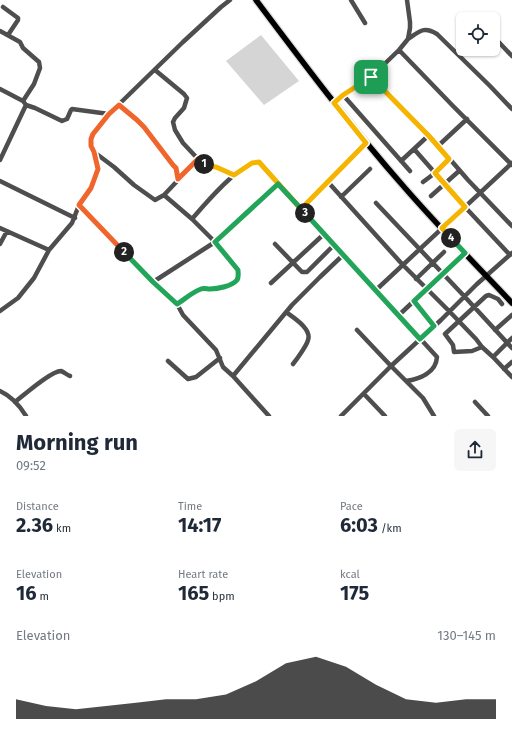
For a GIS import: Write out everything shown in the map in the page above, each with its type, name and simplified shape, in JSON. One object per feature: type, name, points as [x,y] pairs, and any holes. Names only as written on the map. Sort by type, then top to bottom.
[{"type":"main road","points":[[256,0],[366,143],[405,188],[512,303]]},
{"type":"street","points":[[0,311],[16,300],[38,274],[49,250],[72,223],[79,205],[91,188],[98,169],[91,146],[93,134],[109,114],[183,42],[230,0]]},
{"type":"street","points":[[351,0],[365,23]]},
{"type":"street","points":[[407,0],[410,22],[408,39]]},
{"type":"street","points":[[3,7],[18,18],[8,36]]},
{"type":"street","points":[[334,103],[343,95],[371,77],[399,50],[408,39],[426,29],[437,34],[512,110]]},
{"type":"street","points":[[0,31],[20,42],[23,48],[39,62],[40,66],[34,84],[0,160]]},
{"type":"street","points":[[500,43],[512,56]]},
{"type":"street","points":[[376,290],[402,264],[512,164],[399,50]]},
{"type":"street","points":[[155,70],[187,98],[184,108],[175,118],[173,125],[183,143],[206,166],[216,167],[234,175]]},
{"type":"street","points":[[371,77],[429,136],[459,171],[512,226]]},
{"type":"street","points":[[0,89],[25,103],[62,120],[67,119],[72,109],[109,114]]},
{"type":"street","points":[[343,95],[410,171]]},
{"type":"street","points":[[119,105],[144,127],[176,168],[178,179]]},
{"type":"street","points":[[438,146],[467,119]]},
{"type":"street","points":[[401,161],[429,136]]},
{"type":"street","points":[[301,209],[366,143]]},
{"type":"street","points":[[341,416],[391,366],[511,254],[465,207],[414,148]]},
{"type":"street","points":[[94,152],[154,200],[157,200],[164,195],[198,159]]},
{"type":"street","points":[[423,182],[435,173],[449,159]]},
{"type":"street","points":[[192,219],[234,175],[252,163],[259,162],[437,357],[434,366],[429,372],[418,379],[406,381]]},
{"type":"street","points":[[341,196],[370,169]]},
{"type":"street","points":[[431,196],[459,171]]},
{"type":"street","points":[[0,181],[75,218]]},
{"type":"street","points":[[328,182],[402,264],[459,321],[482,347],[493,356],[512,378]]},
{"type":"street","points":[[153,282],[215,242],[278,184]]},
{"type":"street","points":[[164,195],[192,219],[215,242],[238,270],[237,280],[233,283],[227,286],[212,289],[205,288],[197,291],[177,304]]},
{"type":"street","points":[[376,203],[512,348]]},
{"type":"street","points":[[79,205],[153,282],[177,304],[183,315],[216,350],[222,367],[233,376],[269,416]]},
{"type":"street","points":[[0,228],[49,250]]},
{"type":"street","points":[[0,244],[7,231]]},
{"type":"street","points":[[271,283],[324,234]]},
{"type":"street","points":[[275,244],[302,272],[307,272],[334,245]]},
{"type":"street","points":[[416,278],[444,252]]},
{"type":"street","points":[[399,315],[465,253]]},
{"type":"street","points":[[233,376],[286,312],[343,255]]},
{"type":"street","points":[[482,347],[472,351],[454,351],[453,345],[446,334],[486,296],[489,295],[498,299],[502,304]]},
{"type":"street","points":[[414,301],[434,326]]},
{"type":"street","points":[[286,312],[305,327],[308,333],[309,340],[294,364]]},
{"type":"street","points":[[495,330],[512,315]]},
{"type":"street","points":[[357,330],[423,398],[434,416]]},
{"type":"street","points":[[493,356],[512,338]]},
{"type":"street","points":[[168,361],[188,379],[196,377],[220,358]]},
{"type":"street","points":[[504,369],[512,362]]},
{"type":"street","points":[[15,402],[43,380],[60,371],[70,376]]},
{"type":"street","points":[[0,391],[15,402],[26,416]]},
{"type":"street","points":[[364,394],[384,416]]},
{"type":"street","points":[[474,402],[488,416]]},
{"type":"shaded area","points":[[261,35],[299,81],[264,105],[226,61]]},
{"type":"route","points":[[371,77],[414,119],[449,159],[435,173],[465,207],[442,228],[465,253],[414,301],[434,326],[420,339],[278,184],[215,242],[238,270],[237,280],[227,286],[212,289],[201,289],[177,304],[153,282],[79,205],[91,188],[98,169],[90,142],[93,134],[109,114],[119,105],[144,127],[176,168],[178,179],[198,159],[206,166],[216,167],[234,175],[252,163],[259,162],[301,209],[366,143],[334,103],[343,95],[371,77]]}]
